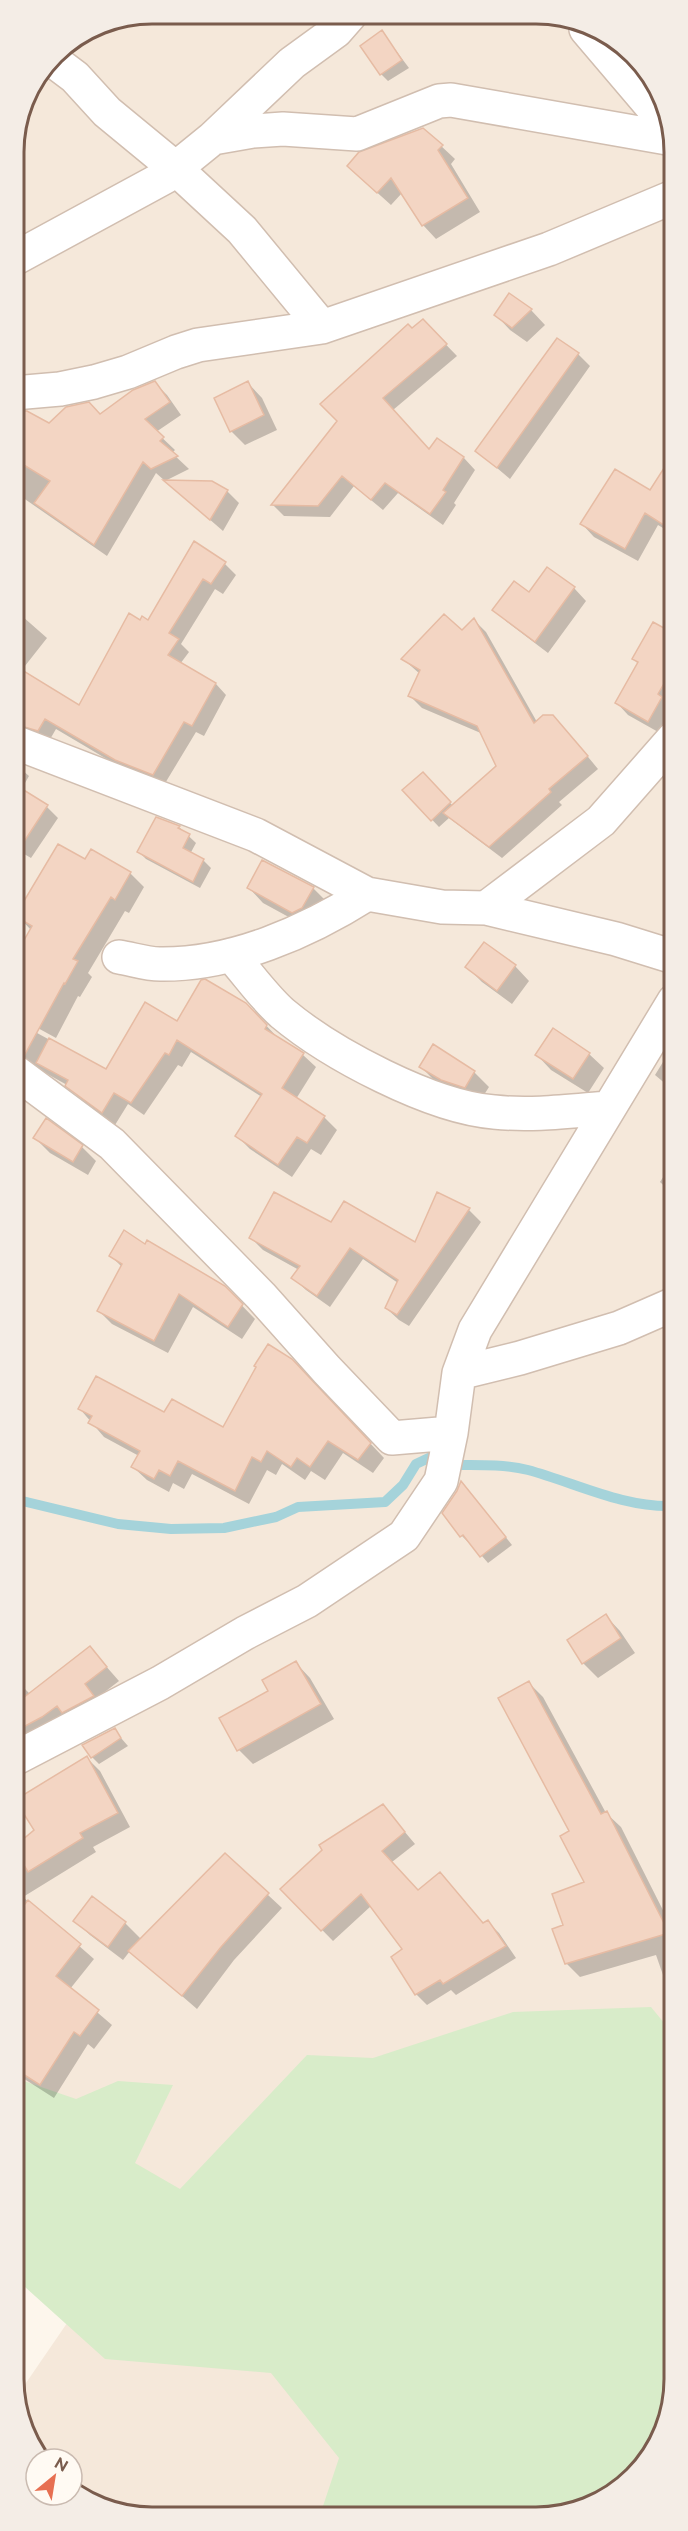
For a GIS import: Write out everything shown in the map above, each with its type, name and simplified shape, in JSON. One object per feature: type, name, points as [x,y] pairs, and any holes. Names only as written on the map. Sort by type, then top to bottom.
[{"type":"street","points":[[24,254],[165,177],[213,138],[292,63],[342,24]]},
{"type":"street","points":[[593,37],[658,114]]},
{"type":"street","points":[[59,65],[75,77],[108,112],[175,168],[253,241],[322,327]]},
{"type":"street","points":[[213,138],[253,131],[283,129],[357,134],[439,101],[451,100],[663,137]]},
{"type":"street","points":[[24,392],[60,389],[94,382],[128,372],[198,345],[322,327],[549,249],[664,201]]},
{"type":"street","points":[[24,746],[256,835],[367,894],[442,907],[486,908],[616,939],[664,954]]},
{"type":"street","points":[[486,908],[601,821],[664,749]]},
{"type":"street","points":[[119,957],[157,964],[178,964],[231,955],[299,932],[335,914],[367,894]]},
{"type":"street","points":[[231,955],[281,1011],[309,1033],[388,1078],[455,1106],[494,1112],[529,1113],[608,1108]]},
{"type":"street","points":[[24,1755],[160,1683],[245,1633],[307,1601],[404,1536],[441,1481],[452,1433],[459,1372],[475,1330],[664,1017]]},
{"type":"street","points":[[24,1078],[112,1144],[261,1296],[392,1438],[452,1433]]},
{"type":"street","points":[[459,1372],[520,1358],[619,1328],[664,1308]]},
{"type":"shaded area","points":[[152,24],[536,24],[561,26],[600,41],[614,50],[632,68],[651,95],[660,119],[664,152],[664,2387],[662,2404],[647,2443],[627,2470],[593,2494],[569,2503],[536,2507],[144,2507],[119,2503],[84,2487],[84,2447],[44,2447],[28,2412],[24,2385],[111,2259],[24,2186],[24,144],[28,119],[41,88],[50,74],[68,56],[95,37],[127,26]]},
{"type":"green space","points":[[651,2007],[664,2023],[664,2387],[662,2404],[654,2428],[638,2457],[627,2470],[593,2494],[569,2503],[536,2507],[323,2507],[339,2458],[271,2373],[105,2359],[24,2286],[24,2081],[76,2099],[118,2081],[173,2085],[135,2163],[180,2189],[307,2055],[373,2058],[513,2012]]},
{"type":"building","points":[[382,30],[402,60],[380,75],[360,46]]},
{"type":"building","points":[[423,128],[443,145],[438,150],[468,198],[422,226],[391,178],[377,193],[347,166],[359,152]]},
{"type":"building","points":[[509,293],[532,309],[512,328],[494,315]]},
{"type":"building","points":[[423,319],[447,344],[383,398],[429,449],[437,438],[464,457],[443,490],[446,492],[430,514],[385,483],[371,500],[342,476],[318,506],[271,505],[337,421],[320,404],[408,324],[412,328]]},
{"type":"building","points":[[557,338],[579,353],[497,468],[475,451]]},
{"type":"building","points":[[155,381],[170,402],[145,419],[164,437],[160,441],[178,456],[151,469],[143,462],[94,545],[34,503],[50,481],[24,465],[24,411],[49,423],[66,407],[89,402],[100,414],[133,390]]},
{"type":"building","points":[[248,381],[264,415],[230,432],[214,398]]},
{"type":"building","points":[[664,468],[664,525],[645,513],[625,549],[580,524],[615,469],[650,490]]},
{"type":"building","points":[[163,480],[212,481],[228,490],[210,520]]},
{"type":"building","points":[[194,541],[226,562],[211,584],[203,579],[169,633],[179,639],[168,655],[216,683],[192,726],[184,722],[153,775],[115,760],[45,719],[38,731],[24,727],[24,671],[79,705],[129,613],[140,620],[142,616],[148,620]]},
{"type":"building","points":[[547,567],[575,587],[535,642],[492,610],[514,581],[529,592]]},
{"type":"building","points":[[444,614],[462,630],[474,618],[534,723],[543,715],[553,715],[588,756],[549,789],[551,792],[489,847],[443,813],[496,766],[477,726],[408,696],[420,670],[401,659]]},
{"type":"building","points":[[653,622],[664,628],[664,684],[658,694],[662,697],[648,722],[615,703],[638,662],[632,659]]},
{"type":"building","points":[[423,772],[451,802],[431,821],[402,790]]},
{"type":"building","points":[[24,790],[48,805],[24,842]]},
{"type":"building","points":[[156,817],[180,826],[178,828],[190,834],[183,848],[204,859],[193,882],[137,852]]},
{"type":"building","points":[[58,844],[85,859],[91,849],[131,872],[115,900],[111,897],[73,959],[78,961],[24,1056],[24,940],[32,926],[24,921],[24,901]]},
{"type":"building","points":[[262,860],[314,887],[302,908],[292,913],[247,888]]},
{"type":"building","points":[[484,942],[516,965],[497,991],[465,967]]},
{"type":"building","points":[[205,979],[246,1003],[267,1025],[265,1029],[304,1053],[282,1088],[325,1116],[307,1143],[297,1137],[278,1165],[235,1136],[262,1094],[177,1040],[169,1055],[165,1053],[131,1103],[114,1093],[102,1113],[65,1086],[68,1080],[36,1063],[49,1038],[106,1069],[145,1002],[177,1021],[201,980]]},
{"type":"building","points":[[553,1028],[590,1053],[573,1079],[535,1055]]},
{"type":"building","points":[[433,1044],[475,1071],[465,1088],[441,1080],[419,1067]]},
{"type":"building","points":[[46,1118],[83,1145],[73,1162],[33,1138]]},
{"type":"building","points":[[274,1192],[331,1222],[344,1201],[415,1242],[437,1192],[470,1208],[397,1315],[385,1308],[398,1280],[350,1248],[317,1296],[291,1278],[300,1266],[249,1238]]},
{"type":"building","points":[[124,1230],[145,1244],[147,1240],[225,1286],[243,1304],[228,1327],[179,1294],[154,1341],[97,1311],[122,1264],[109,1256]]},
{"type":"building","points":[[268,1344],[292,1359],[371,1443],[358,1460],[328,1441],[310,1467],[297,1458],[291,1467],[267,1451],[261,1462],[252,1457],[235,1491],[178,1461],[170,1476],[159,1470],[154,1479],[131,1467],[140,1451],[88,1423],[92,1416],[78,1409],[96,1376],[164,1412],[172,1399],[223,1427],[256,1367],[254,1366]]},
{"type":"building","points":[[461,1481],[506,1537],[480,1557],[463,1535],[460,1537],[442,1513]]},
{"type":"building","points":[[606,1614],[621,1638],[582,1664],[567,1640]]},
{"type":"building","points":[[90,1646],[107,1667],[85,1684],[94,1696],[62,1713],[57,1706],[24,1727],[24,1697]]},
{"type":"building","points":[[296,1661],[321,1704],[237,1751],[219,1718],[268,1691],[262,1680]]},
{"type":"building","points":[[529,1681],[601,1814],[607,1811],[664,1923],[664,1934],[565,1964],[552,1929],[563,1925],[552,1894],[584,1882],[560,1836],[569,1831],[498,1698]]},
{"type":"building","points":[[115,1728],[121,1738],[91,1758],[82,1745]]},
{"type":"building","points":[[87,1756],[118,1813],[80,1833],[83,1838],[28,1872],[24,1865],[24,1838],[34,1830],[24,1814],[24,1794]]},
{"type":"building","points":[[383,1804],[405,1832],[382,1851],[418,1890],[440,1872],[483,1923],[488,1920],[506,1946],[443,1984],[440,1980],[415,1995],[391,1957],[402,1949],[361,1894],[321,1931],[280,1889],[322,1850],[319,1845]]},
{"type":"building","points":[[225,1853],[269,1893],[221,1947],[182,1996],[128,1951]]},
{"type":"building","points":[[92,1896],[126,1922],[108,1947],[73,1921]]},
{"type":"building","points":[[28,1900],[81,1944],[56,1976],[99,2010],[80,2036],[74,2032],[40,2085],[24,2075],[24,1905]]},
{"type":"waterway","points":[[24,1501],[118,1524],[171,1529],[224,1528],[276,1517],[298,1507],[385,1502],[403,1485],[416,1464],[435,1455]]},
{"type":"waterway","points":[[455,1465],[519,1468],[618,1499],[664,1506]]}]
